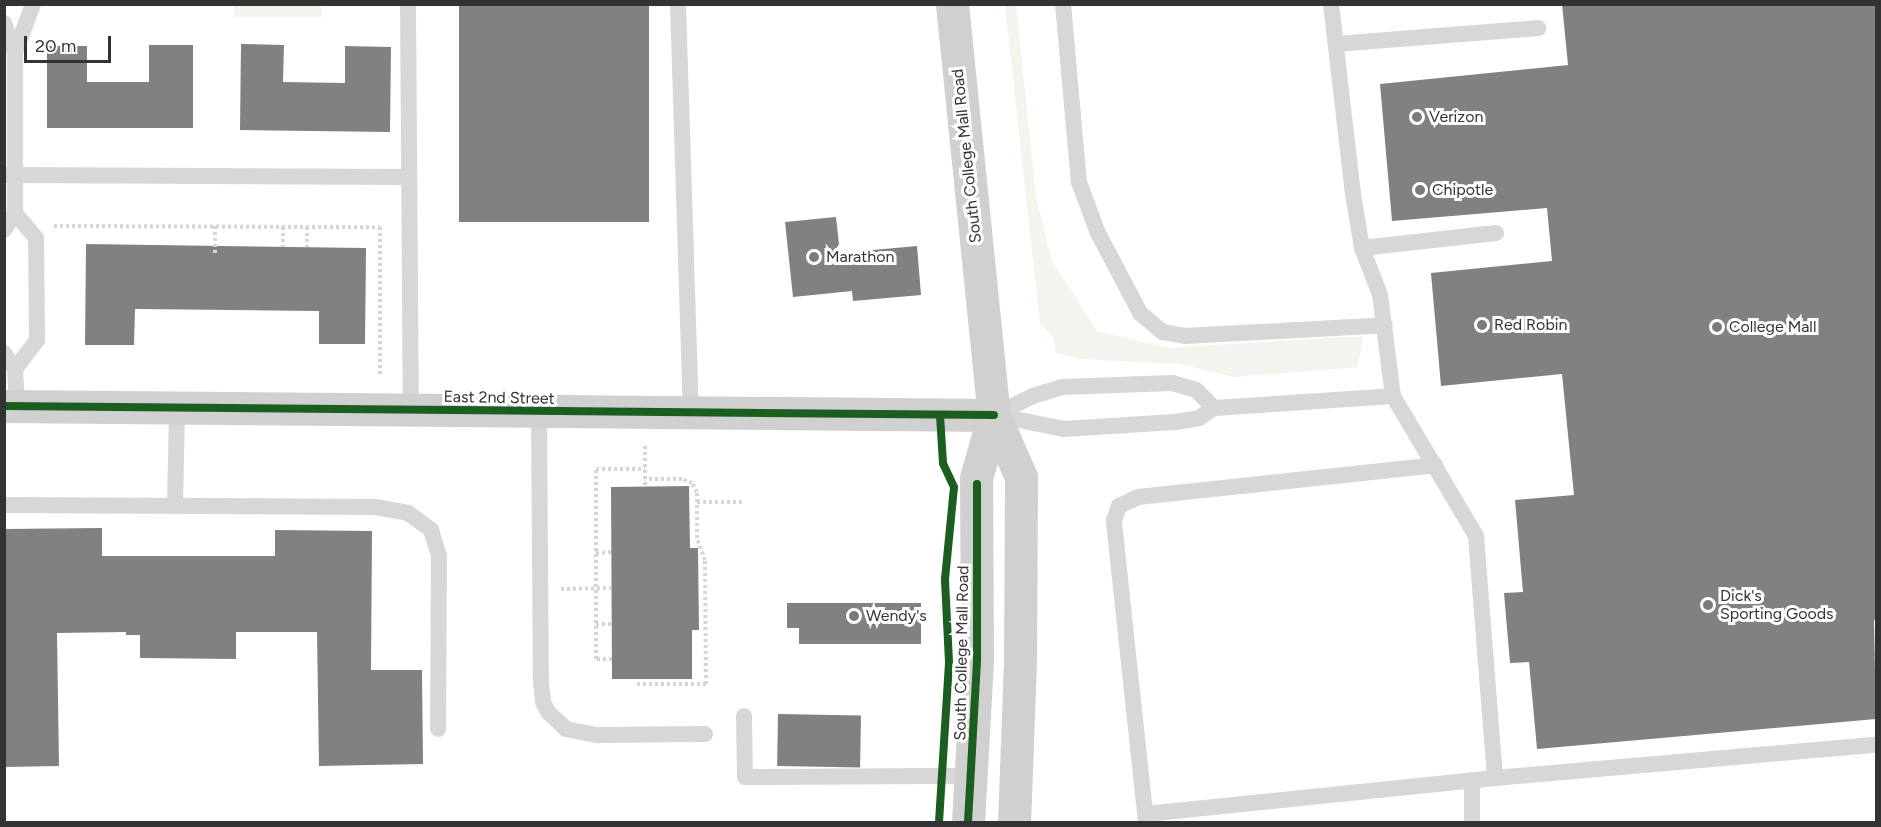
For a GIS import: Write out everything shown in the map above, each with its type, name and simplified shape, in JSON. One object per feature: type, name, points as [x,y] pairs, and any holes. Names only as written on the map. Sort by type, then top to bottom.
[{"type":"main road","name":"South College Mall Road","points":[[952,4],[994,415],[1021,477],[1020,661],[1015,808]]},
{"type":"main road","name":"East 2nd Street","points":[[11,406],[994,415]]},
{"type":"main road","name":"South College Mall Road","points":[[968,822],[977,660],[976,478],[994,415]]},
{"type":"main road","points":[[978,575],[1021,591]]},
{"type":"main road","points":[[977,660],[1020,661]]},
{"type":"main road","points":[[971,776],[1015,808]]},
{"type":"lane","points":[[11,406],[15,369],[37,340],[36,238],[15,213],[10,175],[15,53],[33,4]]},
{"type":"lane","points":[[408,4],[411,411]]},
{"type":"lane","points":[[678,4],[691,414]]},
{"type":"lane","points":[[1063,4],[1079,182],[1096,231],[1140,313],[1163,332],[1185,336],[1385,325]]},
{"type":"lane","points":[[1331,4],[1352,185],[1362,248],[1380,295],[1394,396],[1476,536],[1495,778]]},
{"type":"lane","points":[[4,23],[15,53]]},
{"type":"lane","points":[[1336,44],[1538,28]]},
{"type":"lane","points":[[10,175],[410,177]]},
{"type":"lane","points":[[4,230],[15,213]]},
{"type":"lane","points":[[1362,248],[1496,233]]},
{"type":"lane","points":[[4,353],[15,369]]},
{"type":"lane","points":[[994,415],[1032,396],[1062,387],[1172,383],[1196,390],[1214,408]]},
{"type":"lane","points":[[994,415],[1064,429],[1175,422],[1199,418],[1214,408],[1394,396]]},
{"type":"lane","points":[[175,506],[177,408]]},
{"type":"lane","points":[[539,412],[543,702],[557,722],[566,729],[598,735],[705,734]]},
{"type":"lane","points":[[1435,465],[1138,496],[1119,506],[1114,521],[1146,818],[1495,778],[1876,746]]},
{"type":"lane","points":[[4,505],[375,507],[408,513],[431,530],[439,556],[438,729]]},
{"type":"lane","points":[[744,716],[745,777],[971,776]]},
{"type":"lane","points":[[1472,822],[1473,781]]},
{"type":"path","points":[[53,226],[380,227],[380,377]]},
{"type":"path","points":[[216,226],[216,256]]},
{"type":"path","points":[[283,227],[283,247]]},
{"type":"path","points":[[307,227],[307,247]]},
{"type":"path","points":[[645,446],[645,486]]},
{"type":"path","points":[[612,659],[596,659],[596,469],[645,469]]},
{"type":"path","points":[[637,684],[706,684],[705,560],[697,538],[695,487],[687,481],[645,479]]},
{"type":"path","points":[[697,502],[742,502]]},
{"type":"path","points":[[596,553],[611,552]]},
{"type":"path","points":[[540,589],[611,588]]},
{"type":"path","points":[[596,624],[612,624]]},
{"type":"shaded area","points":[[234,5],[322,5],[322,17],[234,17]]},
{"type":"shaded area","points":[[1005,5],[1016,5],[1036,196],[1052,261],[1097,331],[1168,348],[1363,336],[1358,367],[1235,377],[1179,364],[1080,359],[1056,353],[1053,337],[1040,324]]},
{"type":"building","points":[[459,4],[649,4],[649,222],[459,222]]},
{"type":"building","name":"College Mall","points":[[1562,4],[1876,4],[1876,619],[1874,620],[1876,719],[1537,749],[1529,662],[1510,663],[1504,593],[1523,592],[1515,500],[1574,495],[1562,374],[1441,386],[1431,273],[1552,261],[1547,208],[1392,221],[1380,84],[1568,65]]},
{"type":"building","points":[[241,44],[284,45],[283,82],[345,83],[345,46],[391,47],[390,132],[240,130]]},
{"type":"building","points":[[149,45],[193,45],[193,128],[47,128],[47,46],[87,46],[87,82],[149,82]]},
{"type":"building","points":[[836,217],[840,253],[917,246],[921,295],[853,301],[852,291],[793,297],[785,222]]},
{"type":"building","points":[[86,244],[366,248],[365,344],[319,344],[319,311],[135,309],[134,345],[85,345]]},
{"type":"building","points":[[689,486],[690,548],[698,548],[699,630],[692,630],[692,679],[612,679],[611,487]]},
{"type":"building","points":[[102,528],[102,556],[275,556],[275,530],[372,531],[371,670],[422,670],[423,764],[319,766],[317,632],[236,632],[236,659],[140,658],[140,635],[126,635],[126,632],[57,633],[59,766],[4,767],[4,529]]},
{"type":"building","name":"Wendy's","points":[[787,603],[921,603],[921,644],[799,644],[799,628],[787,628]]},
{"type":"building","points":[[778,714],[861,715],[860,767],[777,766]]},
{"type":"cycle path","points":[[4,406],[994,415]]},
{"type":"cycle path","points":[[939,822],[949,662],[945,579],[954,487],[943,463],[940,415]]},
{"type":"cycle path","points":[[968,822],[977,660],[977,484]]},
{"type":"place","name":"Verizon","points":[[1417,117]]},
{"type":"place","name":"Chipotle","points":[[1420,190]]},
{"type":"place","name":"Marathon","points":[[814,257]]},
{"type":"place","name":"Red Robin","points":[[1482,325]]},
{"type":"place","name":"College Mall","points":[[1717,327]]},
{"type":"place","name":"Dick's Sporting Goods","points":[[1708,605]]},
{"type":"place","name":"Wendy's","points":[[854,616]]}]
